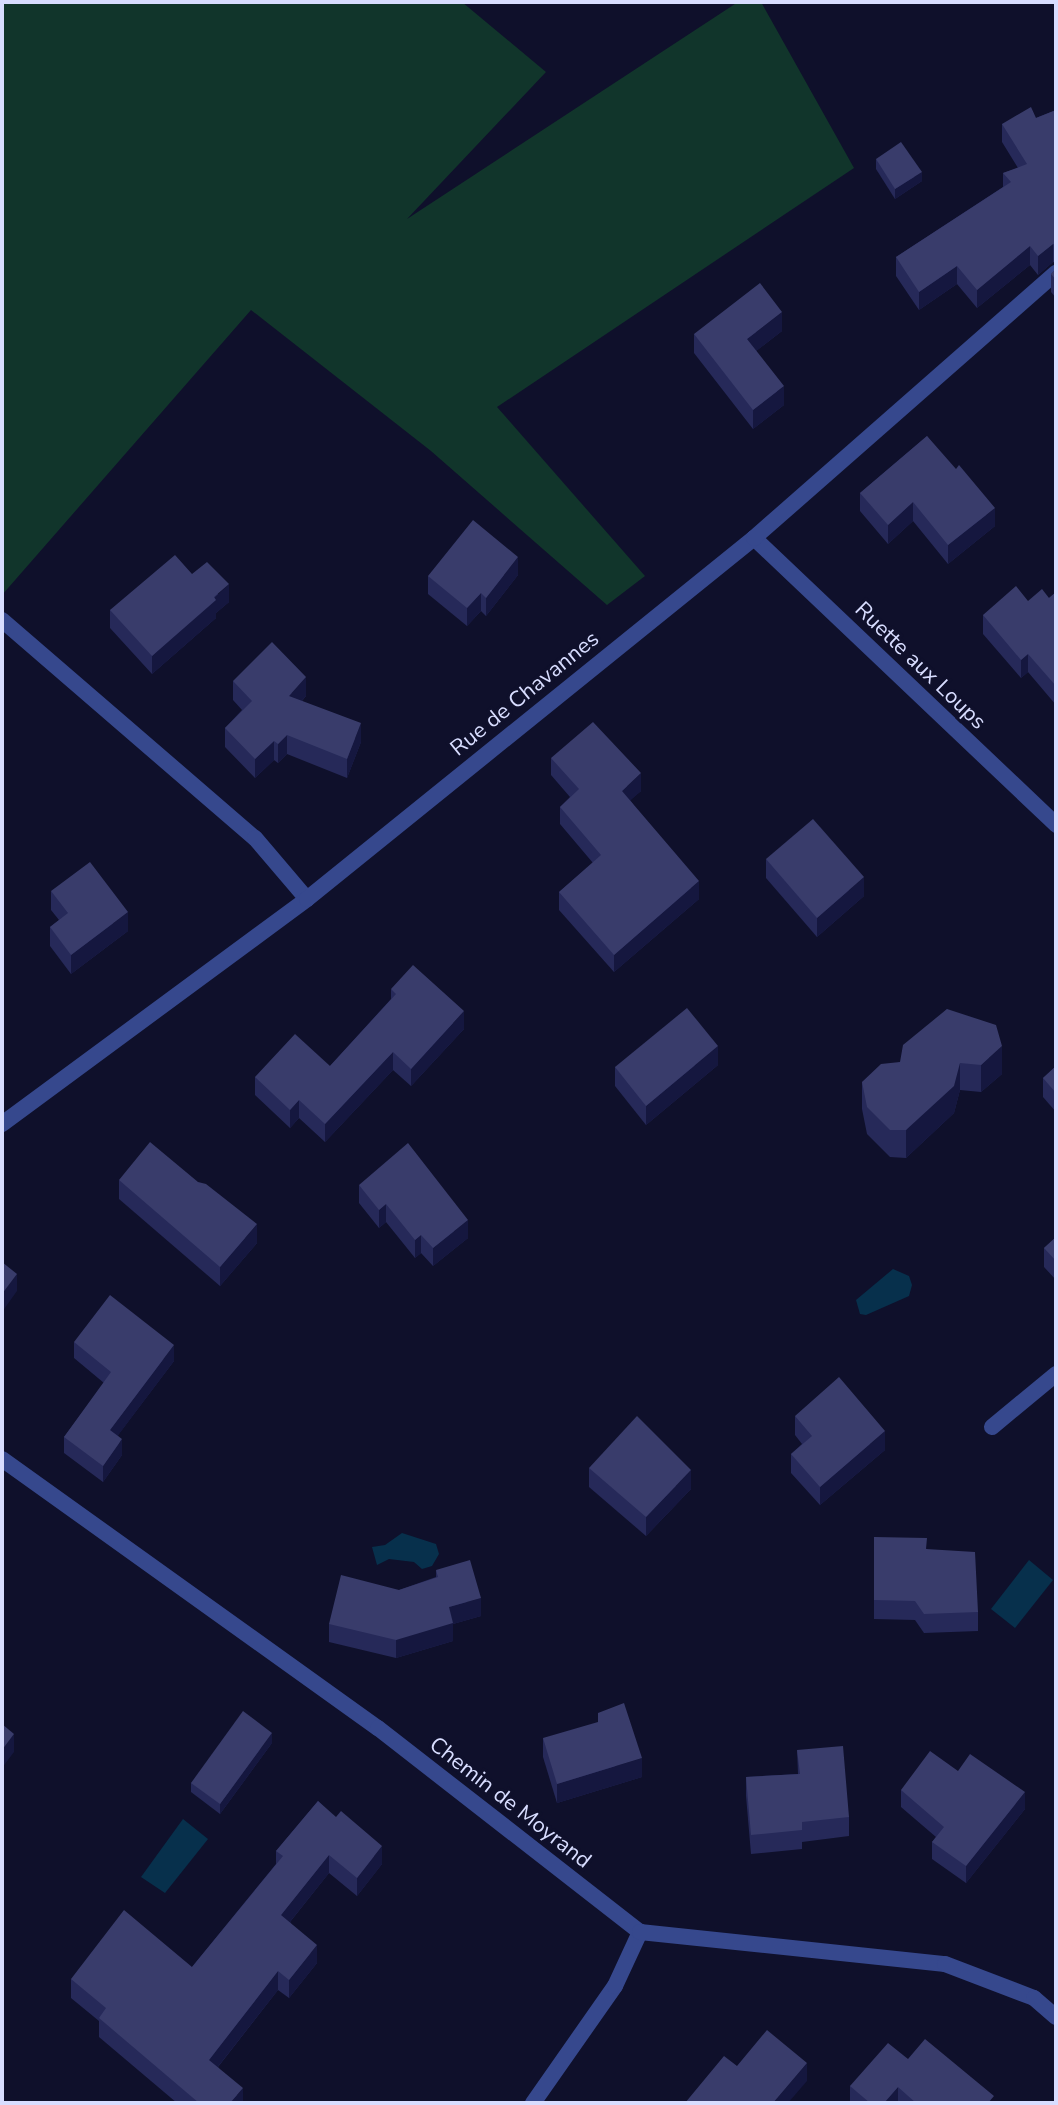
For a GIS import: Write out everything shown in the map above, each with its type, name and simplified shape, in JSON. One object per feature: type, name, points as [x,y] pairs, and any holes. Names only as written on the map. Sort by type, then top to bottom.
[{"type":"street","name":"Rue de Chavannes","points":[[2,1124],[307,899],[754,538],[1056,273]]},
{"type":"street","name":"Ruette aux Loups","points":[[754,538],[1056,825]]},
{"type":"street","points":[[2,620],[255,838],[307,899]]},
{"type":"street","points":[[992,1427],[1056,1374]]},
{"type":"street","name":"Chemin de Moyrand","points":[[2,1459],[378,1728],[640,1932]]},
{"type":"street","points":[[533,2103],[615,1986],[640,1932],[945,1964],[1034,1998],[1056,2017]]},
{"type":"green space","points":[[2,2],[462,2],[546,72],[407,219],[738,2],[761,2],[854,168],[497,407],[645,576],[607,605],[431,451],[251,310],[2,595]]},
{"type":"water","points":[[893,1269],[909,1276],[912,1285],[909,1296],[866,1315],[860,1314],[856,1300]]},
{"type":"water","points":[[402,1533],[436,1544],[439,1554],[432,1566],[422,1569],[414,1562],[389,1559],[377,1565],[372,1547],[385,1545]]},
{"type":"water","points":[[1029,1560],[1053,1580],[1015,1628],[991,1609]]},
{"type":"water","points":[[183,1819],[208,1839],[165,1893],[141,1877]]},
{"type":"building","points":[[1031,107],[1036,118],[1056,110],[1056,245],[1053,244],[1038,256],[1030,246],[977,290],[957,266],[919,292],[896,257],[1011,182],[1003,173],[1027,164],[1002,124]]},
{"type":"building","points":[[901,142],[922,172],[895,189],[876,159]]},
{"type":"building","points":[[760,283],[782,312],[747,339],[784,386],[753,410],[694,334]]},
{"type":"building","points":[[927,436],[956,469],[959,465],[995,508],[948,545],[913,502],[888,525],[860,493]]},
{"type":"building","points":[[473,520],[518,557],[486,598],[481,593],[467,608],[428,576]]},
{"type":"building","points":[[175,555],[192,574],[207,562],[229,584],[214,597],[216,600],[152,656],[110,610]]},
{"type":"building","points":[[1016,586],[1028,601],[1042,589],[1049,598],[1056,592],[1056,686],[1028,654],[1021,660],[983,615]]},
{"type":"building","points":[[272,642],[306,677],[289,696],[361,723],[347,759],[287,735],[278,744],[274,741],[255,759],[225,728],[252,701],[233,681]]},
{"type":"building","points":[[593,722],[641,773],[622,791],[699,881],[614,955],[559,892],[601,855],[560,807],[579,789],[551,758]]},
{"type":"building","points":[[813,819],[864,877],[817,918],[766,859]]},
{"type":"building","points":[[90,862],[128,912],[71,955],[50,927],[68,913],[51,891]]},
{"type":"building","points":[[413,965],[464,1011],[411,1069],[393,1052],[325,1124],[299,1100],[290,1110],[255,1077],[295,1034],[330,1066],[396,994],[391,989]]},
{"type":"building","points":[[687,1008],[718,1046],[646,1106],[615,1067]]},
{"type":"building","points":[[947,1009],[996,1025],[1002,1046],[981,1065],[960,1063],[954,1086],[906,1130],[890,1130],[867,1107],[862,1082],[881,1064],[900,1062],[903,1045]]},
{"type":"building","points":[[1056,1066],[1056,1093],[1043,1078]]},
{"type":"building","points":[[150,1142],[198,1182],[206,1184],[257,1224],[220,1267],[119,1180]]},
{"type":"building","points":[[408,1143],[468,1220],[433,1248],[421,1235],[415,1240],[386,1204],[379,1210],[359,1185]]},
{"type":"building","points":[[1056,1237],[1056,1261],[1044,1248]]},
{"type":"building","points":[[2,1262],[17,1274],[2,1294]]},
{"type":"building","points":[[110,1295],[174,1345],[110,1430],[122,1439],[103,1466],[64,1437],[111,1372],[74,1342]]},
{"type":"building","points":[[839,1377],[885,1431],[820,1487],[791,1454],[812,1436],[795,1416]]},
{"type":"building","points":[[637,1416],[691,1470],[646,1517],[589,1468]]},
{"type":"building","points":[[874,1537],[927,1538],[926,1549],[975,1552],[978,1612],[924,1614],[915,1601],[874,1600]]},
{"type":"building","points":[[470,1560],[481,1598],[449,1607],[453,1623],[396,1640],[329,1624],[341,1575],[399,1590],[438,1577],[436,1570]]},
{"type":"building","points":[[624,1703],[642,1758],[557,1784],[543,1738],[598,1722],[598,1713]]},
{"type":"building","points":[[243,1711],[272,1733],[220,1804],[191,1783]]},
{"type":"building","points":[[2,1724],[14,1734],[2,1750]]},
{"type":"building","points":[[843,1746],[849,1817],[802,1822],[802,1830],[751,1835],[746,1777],[800,1774],[797,1750]]},
{"type":"building","points":[[930,1751],[958,1771],[970,1754],[1025,1792],[966,1866],[932,1842],[944,1827],[901,1790]]},
{"type":"building","points":[[318,1801],[336,1817],[341,1811],[382,1846],[357,1878],[329,1855],[281,1915],[317,1945],[289,1980],[278,1971],[209,2060],[243,2088],[230,2103],[199,2103],[99,2018],[106,2008],[71,1979],[124,1910],[192,1967],[283,1856],[276,1851]]},
{"type":"building","points":[[767,2030],[807,2063],[773,2103],[685,2103],[724,2056],[737,2066]]},
{"type":"building","points":[[925,2039],[994,2096],[988,2103],[916,2103],[898,2087],[884,2103],[870,2103],[850,2086],[888,2043],[908,2059]]}]
